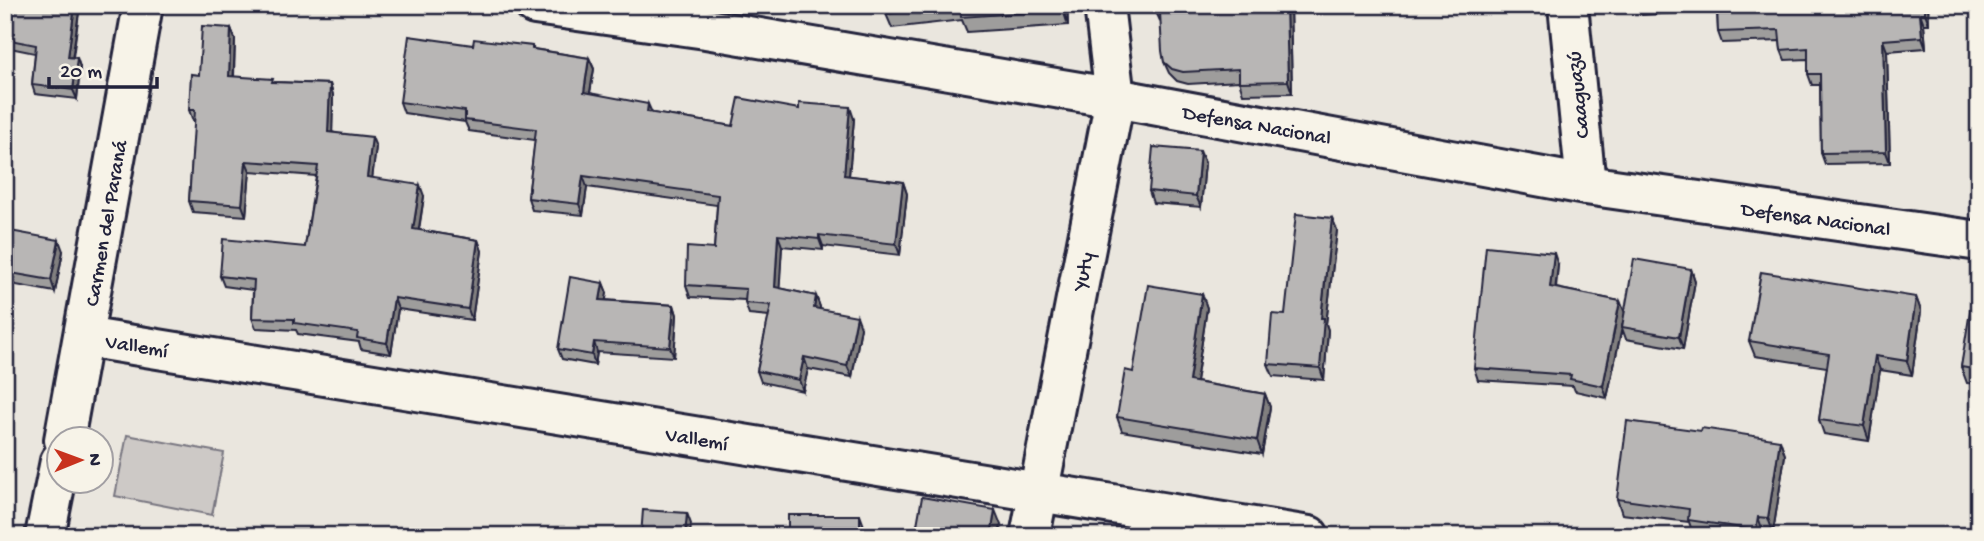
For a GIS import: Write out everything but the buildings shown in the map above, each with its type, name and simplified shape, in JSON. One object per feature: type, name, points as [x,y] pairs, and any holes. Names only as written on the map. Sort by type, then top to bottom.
[{"type":"street","name":"Carmen del Paraná","points":[[67,426],[85,337],[143,5]]},
{"type":"street","name":"Defensa Nacional","points":[[536,5],[704,17],[1115,98],[1586,185],[1979,241]]},
{"type":"street","name":"Yuty","points":[[1030,536],[1115,98],[1104,5]]},
{"type":"street","name":"Caaguazú","points":[[1568,5],[1586,185]]},
{"type":"street","name":"Vallemí","points":[[85,337],[1309,536]]},
{"type":"street","points":[[44,536],[53,496]]},
{"type":"shaded area","points":[[127,435],[224,453],[212,515],[115,496]]}]
